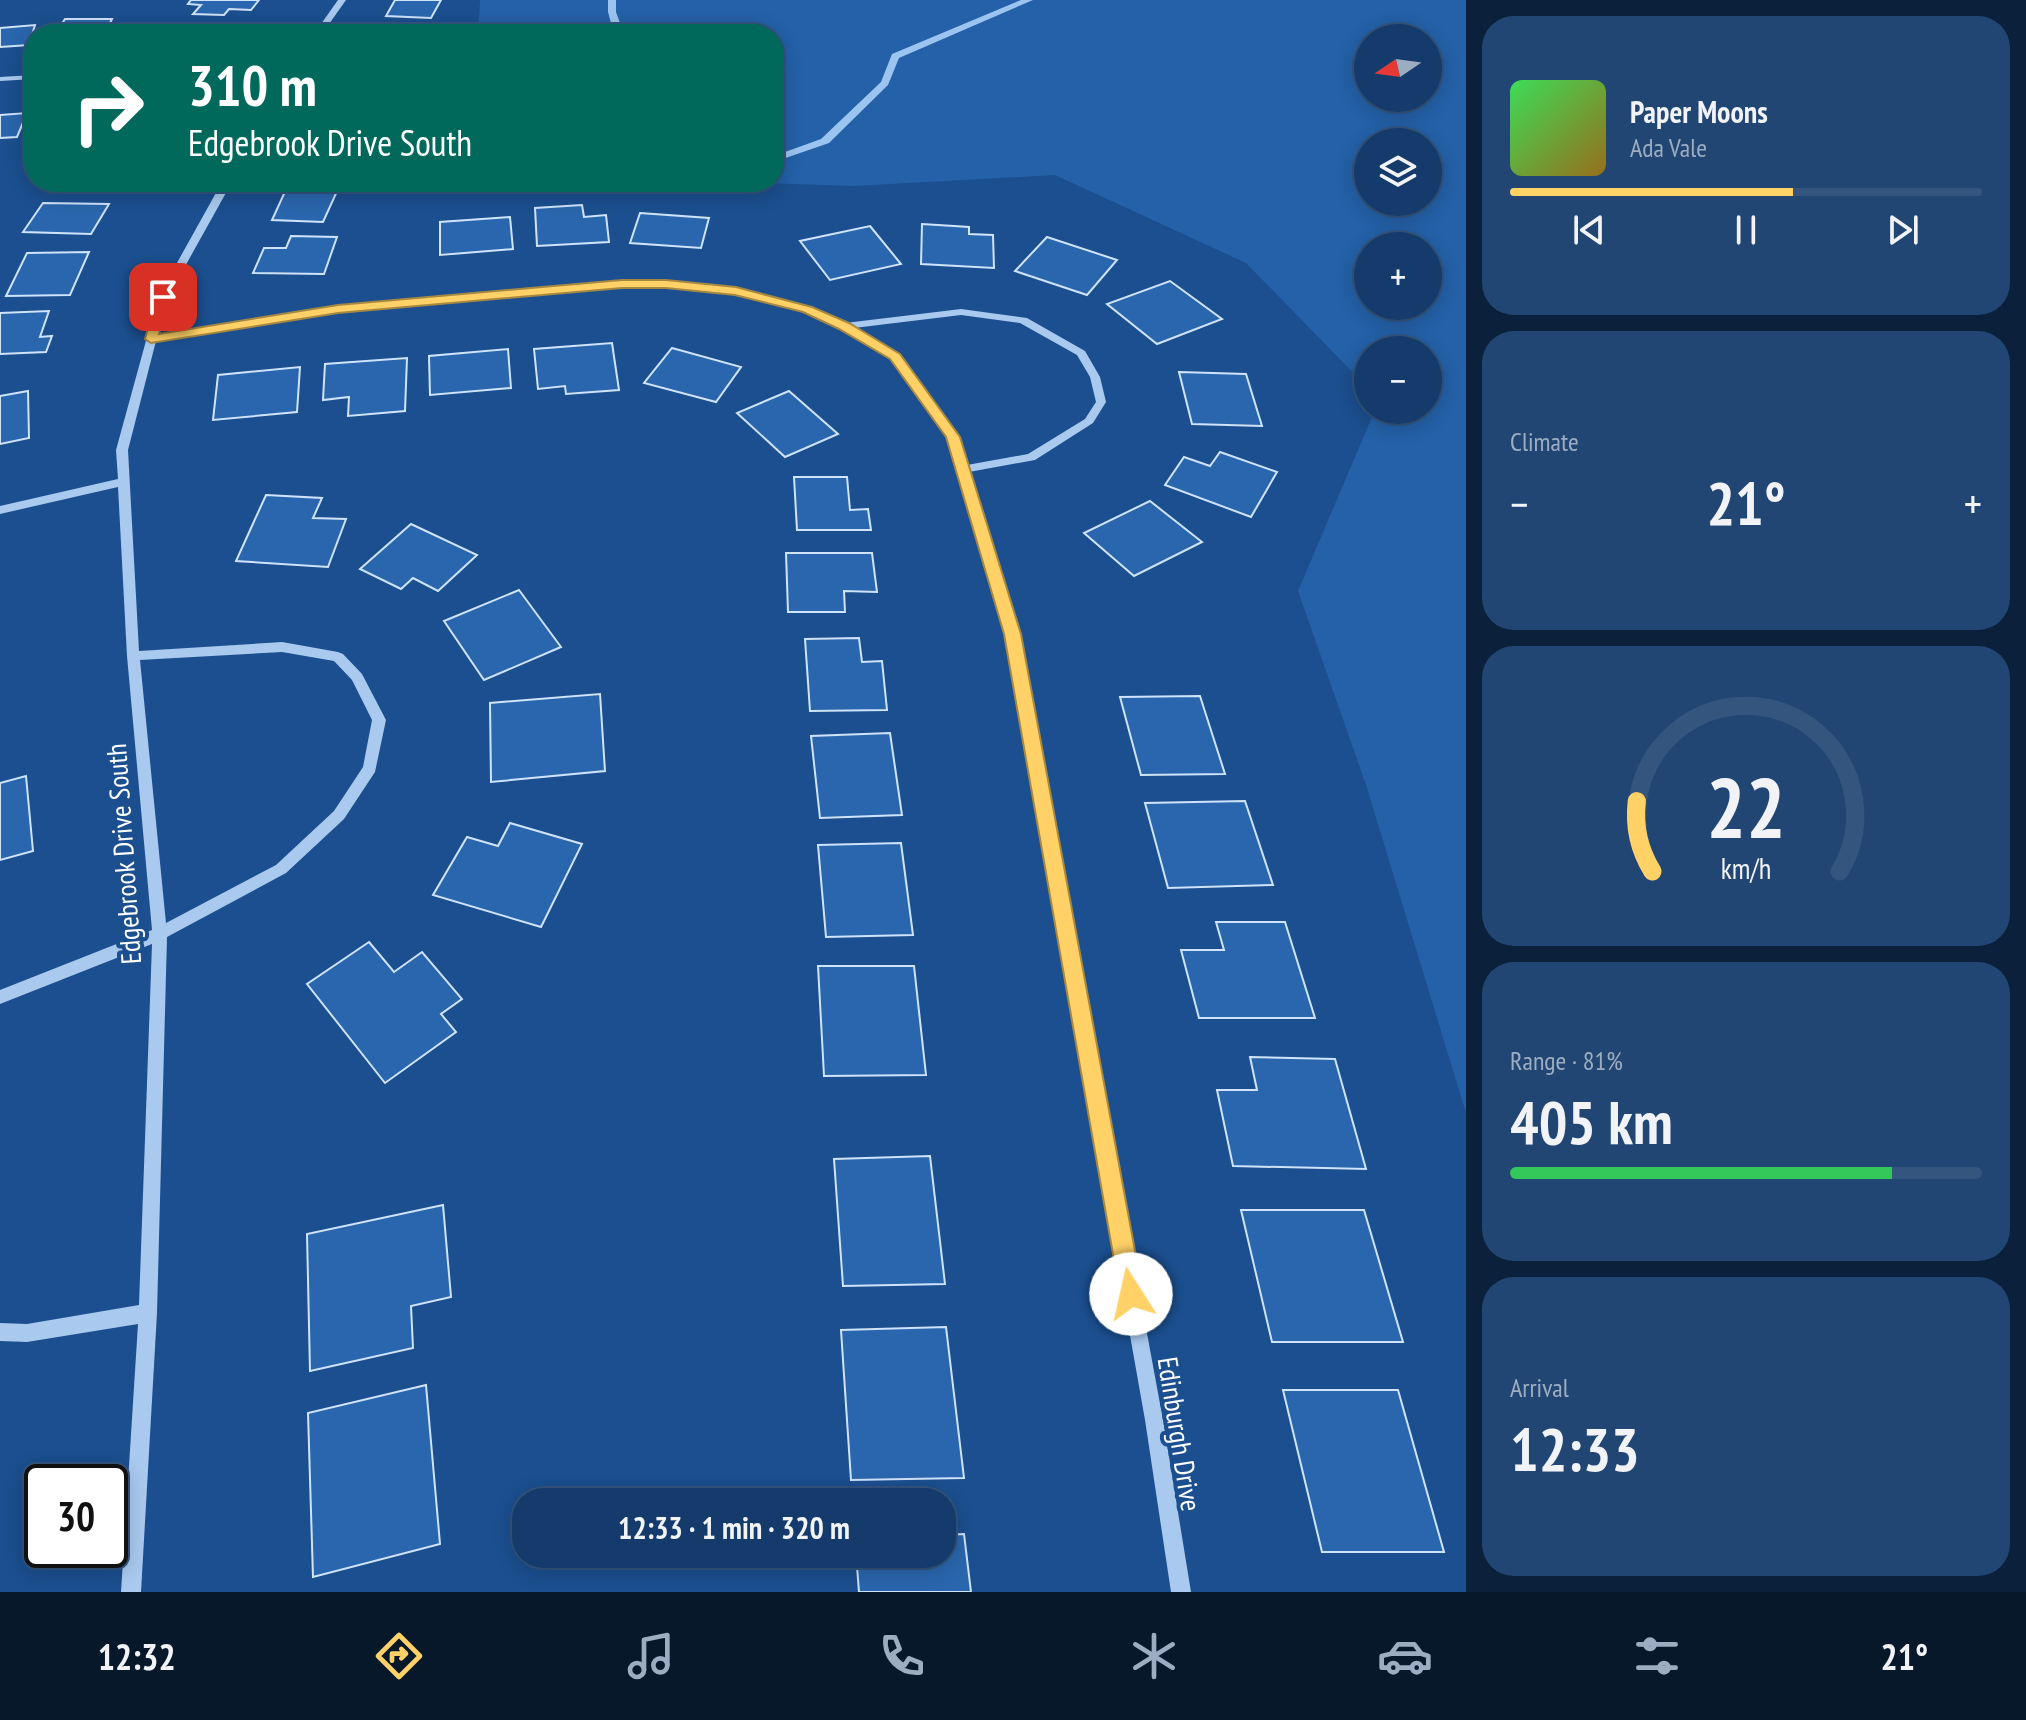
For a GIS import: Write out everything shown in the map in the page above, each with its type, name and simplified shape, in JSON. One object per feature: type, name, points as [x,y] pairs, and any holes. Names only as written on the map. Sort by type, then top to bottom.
[{"type":"street","points":[[325,24],[342,0]]},
{"type":"street","points":[[0,79],[24,78]]},
{"type":"street","name":"Edgebrook Drive South","points":[[131,1592],[148,1313],[160,934],[133,656],[122,450],[163,297],[221,192]]},
{"type":"street","name":"Edinburgh Drive","points":[[151,339],[338,309],[622,284],[666,284],[736,291],[808,310],[844,326],[895,356],[953,437],[1012,634],[1154,1420],[1181,1592]]},
{"type":"street","points":[[844,326],[961,312],[1023,320],[1081,353],[1095,377],[1101,402],[1089,421],[1031,457],[962,470]]},
{"type":"street","points":[[0,510],[123,482]]},
{"type":"street","points":[[0,997],[160,934],[281,869],[339,815],[370,768],[379,720],[357,677],[338,657],[282,647],[133,656]]},
{"type":"street","points":[[0,1332],[27,1333],[148,1313]]},
{"type":"shaded area","points":[[480,0],[1466,0],[1466,1113],[1366,785],[1298,591],[1369,424],[1442,424],[1442,336],[1354,336],[1354,374],[1246,263],[1055,175],[854,186],[784,184],[784,24],[479,24]]},
{"type":"building","points":[[191,0],[259,0],[251,10],[229,9],[224,15],[193,14],[201,5],[188,4]]},
{"type":"building","points":[[395,0],[441,0],[431,18],[386,16]]},
{"type":"building","points":[[65,19],[112,19],[110,24],[62,24]]},
{"type":"building","points":[[24,26],[24,45],[0,47],[0,28]]},
{"type":"building","points":[[24,113],[17,137],[0,138],[0,115]]},
{"type":"building","points":[[285,192],[337,192],[323,222],[272,220]]},
{"type":"building","points":[[43,203],[109,204],[91,234],[23,232]]},
{"type":"building","points":[[582,205],[584,217],[606,215],[609,242],[537,246],[535,208]]},
{"type":"building","points":[[640,213],[709,218],[701,248],[630,243]]},
{"type":"building","points":[[510,217],[513,249],[440,255],[440,222]]},
{"type":"building","points":[[922,224],[969,227],[969,234],[993,235],[994,268],[921,264]]},
{"type":"building","points":[[870,226],[901,264],[830,280],[800,241]]},
{"type":"building","points":[[291,236],[337,237],[324,274],[253,273],[264,248],[286,248]]},
{"type":"building","points":[[1047,237],[1117,260],[1087,295],[1015,271]]},
{"type":"building","points":[[89,252],[70,295],[6,296],[27,253]]},
{"type":"building","points":[[1170,281],[1222,319],[1157,344],[1107,304]]},
{"type":"building","points":[[49,311],[40,337],[52,336],[46,352],[0,354],[0,313]]},
{"type":"building","points":[[612,343],[619,390],[566,394],[565,386],[538,389],[534,349]]},
{"type":"building","points":[[672,348],[741,367],[716,402],[644,383]]},
{"type":"building","points":[[508,349],[511,388],[430,395],[429,356]]},
{"type":"building","points":[[407,358],[405,411],[348,416],[349,397],[323,400],[325,364]]},
{"type":"building","points":[[300,367],[297,412],[213,420],[218,375]]},
{"type":"building","points":[[1179,372],[1246,374],[1262,426],[1192,424]]},
{"type":"building","points":[[28,391],[29,438],[0,444],[0,396]]},
{"type":"building","points":[[789,391],[838,434],[785,457],[737,413]]},
{"type":"building","points":[[1220,452],[1277,472],[1251,517],[1165,485],[1184,457],[1210,466]]},
{"type":"building","points":[[794,477],[847,477],[850,510],[868,509],[871,530],[797,530]]},
{"type":"building","points":[[266,495],[322,498],[313,518],[346,519],[328,567],[236,561]]},
{"type":"building","points":[[1150,501],[1202,542],[1134,576],[1084,533]]},
{"type":"building","points":[[411,524],[477,555],[438,591],[413,578],[401,589],[360,569]]},
{"type":"building","points":[[786,553],[872,553],[877,592],[844,591],[845,612],[788,612]]},
{"type":"building","points":[[519,590],[561,647],[484,680],[444,621]]},
{"type":"building","points":[[859,638],[862,662],[882,661],[887,710],[810,711],[805,639]]},
{"type":"building","points":[[600,694],[605,771],[491,782],[490,703]]},
{"type":"building","points":[[1200,696],[1225,774],[1141,775],[1120,697]]},
{"type":"building","points":[[890,733],[902,815],[820,818],[811,736]]},
{"type":"building","points":[[26,776],[33,851],[0,860],[0,783]]},
{"type":"building","points":[[1245,801],[1273,885],[1168,888],[1145,803]]},
{"type":"building","points":[[510,823],[582,844],[541,927],[433,895],[467,837],[498,846]]},
{"type":"building","points":[[901,843],[913,935],[826,937],[818,845]]},
{"type":"building","points":[[1216,922],[1285,922],[1315,1018],[1199,1018],[1181,950],[1224,950]]},
{"type":"building","points":[[369,942],[394,972],[422,952],[462,999],[441,1014],[456,1032],[385,1083],[307,984]]},
{"type":"building","points":[[818,966],[914,966],[926,1075],[824,1076]]},
{"type":"building","points":[[1250,1057],[1335,1059],[1366,1169],[1233,1166],[1217,1090],[1257,1090]]},
{"type":"building","points":[[930,1156],[945,1284],[843,1286],[834,1159]]},
{"type":"building","points":[[443,1205],[451,1297],[411,1306],[413,1348],[310,1371],[307,1234]]},
{"type":"building","points":[[1241,1210],[1364,1210],[1403,1342],[1272,1342]]},
{"type":"building","points":[[946,1327],[964,1478],[851,1480],[841,1330]]},
{"type":"building","points":[[426,1385],[440,1544],[313,1577],[308,1413]]},
{"type":"building","points":[[1283,1390],[1398,1390],[1444,1552],[1322,1552]]},
{"type":"building","points":[[956,1534],[964,1534],[971,1592],[859,1592],[857,1568],[956,1568]]},
{"type":"waterway","points":[[612,0],[616,24]]},
{"type":"waterway","points":[[784,155],[825,141],[885,83],[895,56],[1029,0]]},
{"type":"route","points":[[163,297],[151,339],[338,309],[622,284],[666,284],[736,291],[808,310],[844,326],[895,356],[953,437],[1012,634],[1131,1294]]}]
